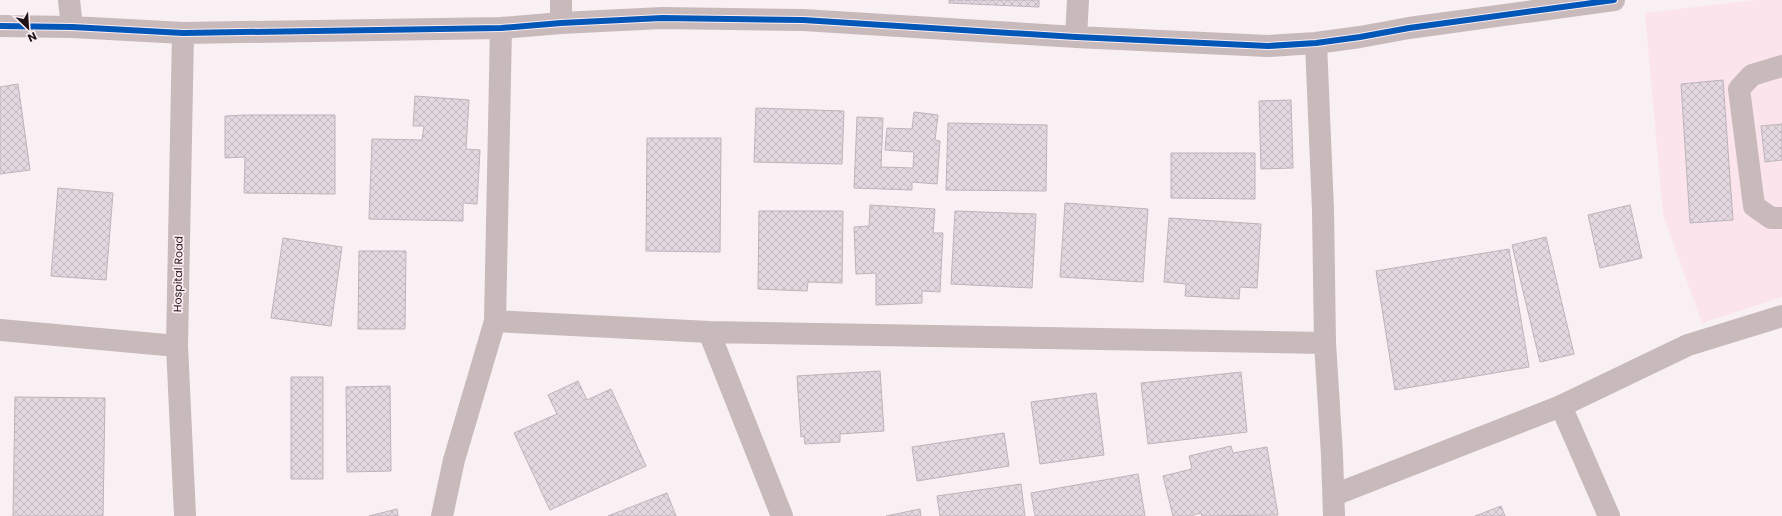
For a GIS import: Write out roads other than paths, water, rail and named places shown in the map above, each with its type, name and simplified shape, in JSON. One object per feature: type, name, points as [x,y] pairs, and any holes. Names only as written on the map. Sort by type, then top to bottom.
[{"type":"street","points":[[69,0],[72,27]]},
{"type":"street","points":[[560,0],[561,23]]},
{"type":"street","points":[[1076,36],[1078,0]]},
{"type":"street","points":[[0,26],[72,27],[183,33],[501,28],[561,23],[662,18],[803,20],[1268,46],[1316,42],[1513,7],[1614,0]]},
{"type":"street","points":[[442,516],[454,460],[495,321],[501,28]]},
{"type":"street","name":"Hospital Road","points":[[183,33],[177,346],[185,516]]},
{"type":"street","points":[[1316,42],[1323,210],[1325,344],[1334,506],[1561,406],[1688,345],[1782,316]]},
{"type":"street","points":[[1782,66],[1752,75],[1739,89],[1754,206],[1771,218],[1782,218]]},
{"type":"street","points":[[495,321],[710,332],[1325,344]]},
{"type":"street","points":[[0,330],[177,346]]},
{"type":"street","points":[[710,332],[782,516]]},
{"type":"street","points":[[1561,406],[1609,516]]}]
